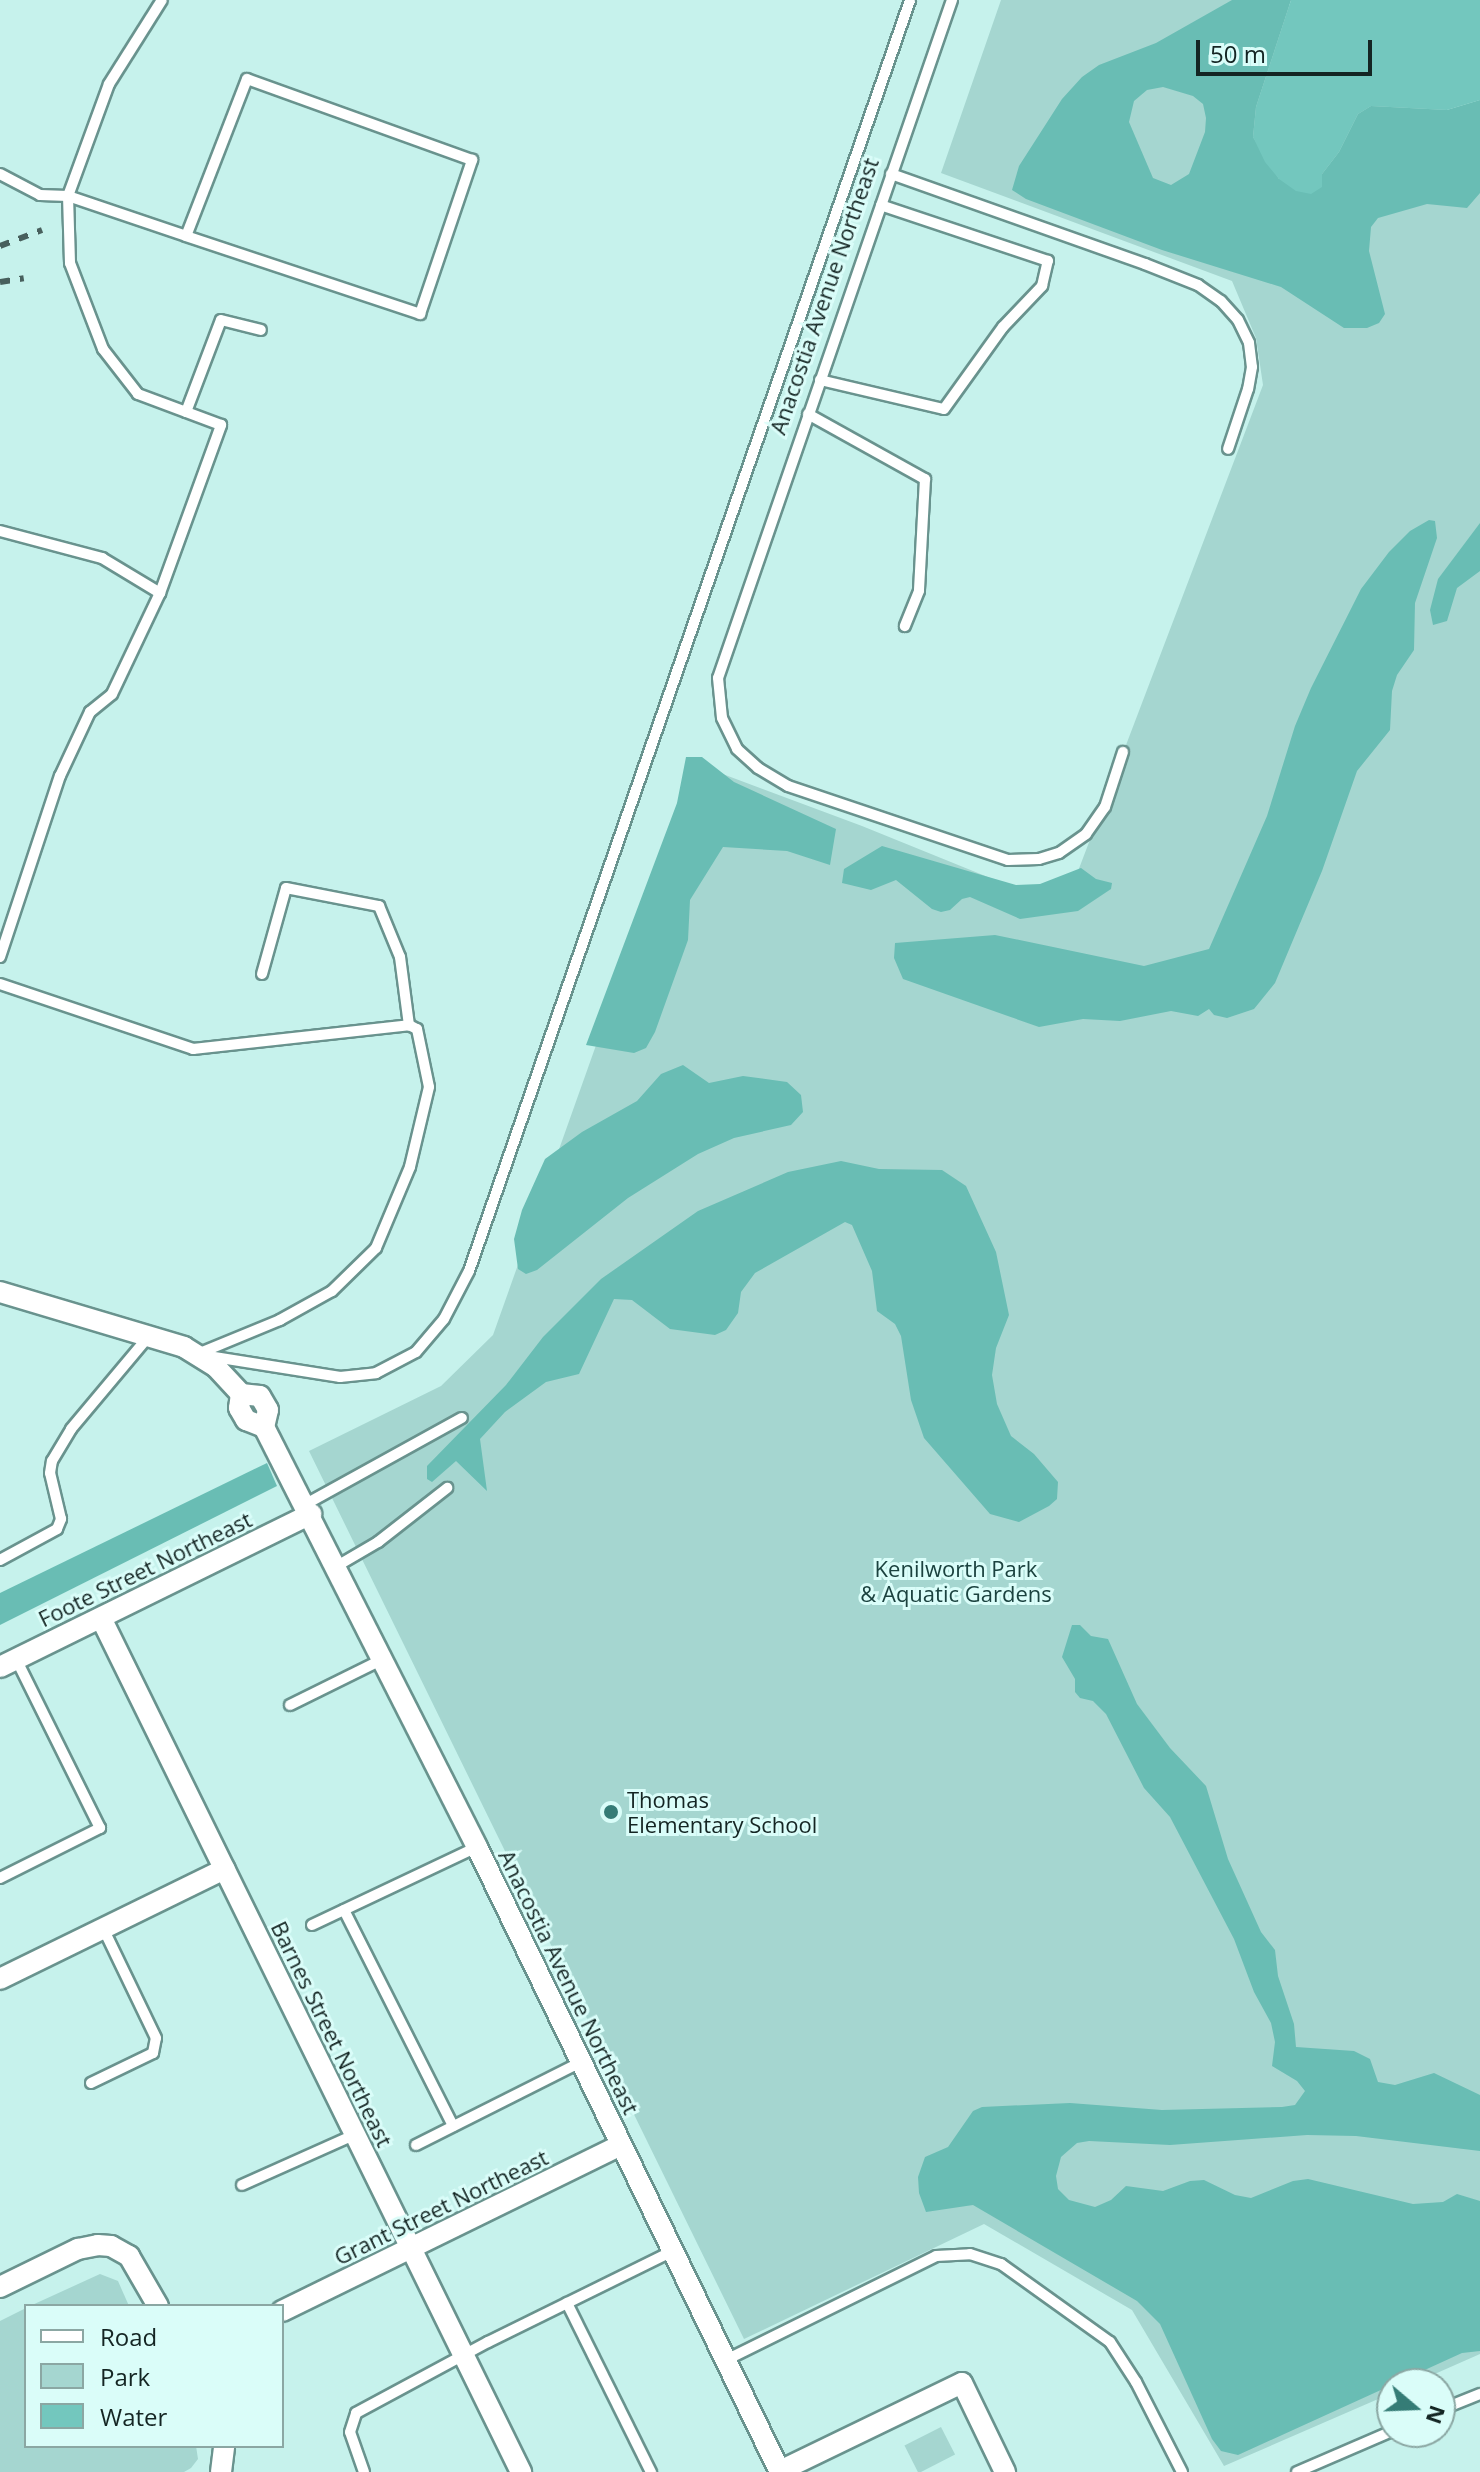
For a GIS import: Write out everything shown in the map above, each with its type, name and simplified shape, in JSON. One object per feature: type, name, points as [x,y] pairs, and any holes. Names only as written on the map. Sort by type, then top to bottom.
[{"type":"street","points":[[0,1292],[149,1336],[198,1354]]},
{"type":"street","name":"Anacostia Avenue Northeast","points":[[198,1354],[216,1367],[241,1394],[239,1408],[246,1420],[264,1427],[308,1509],[477,1847],[780,2472]]},
{"type":"street","name":"Foote Street Northeast","points":[[8,1663],[101,1618],[308,1509]]},
{"type":"street","name":"Barnes Street Northeast","points":[[101,1618],[521,2472]]},
{"type":"street","points":[[0,1979],[225,1869]]},
{"type":"street","name":"Grant Street Northeast","points":[[284,2310],[621,2145]]},
{"type":"street","points":[[0,2287],[78,2249],[111,2246],[129,2256],[157,2304]]},
{"type":"street","points":[[780,2472],[962,2383],[1002,2471]]},
{"type":"street","points":[[221,2472],[224,2448]]},
{"type":"lane","points":[[0,957],[60,776],[90,712],[112,694],[160,593],[221,425],[138,394],[103,349],[70,263],[68,196],[109,84],[162,0]]},
{"type":"lane","points":[[198,1354],[340,1377],[376,1373],[416,1352],[444,1319],[469,1271],[910,0]]},
{"type":"lane","name":"Anacostia Avenue Northeast","points":[[952,0],[718,678],[722,718],[737,749],[758,768],[788,786],[1008,860],[1039,859],[1059,853],[1097,821],[1105,807],[1123,752]]},
{"type":"lane","points":[[0,174],[40,195],[68,196],[186,236],[420,314],[472,160],[247,79],[186,236]]},
{"type":"lane","points":[[891,174],[1158,269],[1198,285],[1221,301],[1238,320],[1249,343],[1252,367],[1228,449]]},
{"type":"lane","points":[[820,380],[944,409],[1003,327],[1042,286],[1048,261],[881,205]]},
{"type":"lane","points":[[186,412],[221,320],[261,330]]},
{"type":"lane","points":[[808,414],[925,479],[919,591],[905,626]]},
{"type":"lane","points":[[0,531],[102,558],[160,593]]},
{"type":"lane","points":[[262,974],[286,888],[379,906],[400,957],[409,1025]]},
{"type":"lane","points":[[0,984],[193,1049],[409,1025],[417,1029],[429,1087],[410,1167],[376,1248],[332,1291],[280,1320],[198,1354]]},
{"type":"lane","points":[[0,1560],[57,1529],[61,1519],[50,1473],[52,1461],[71,1429],[149,1336]]},
{"type":"lane","points":[[308,1509],[462,1418]]},
{"type":"lane","points":[[337,1566],[378,1542],[447,1488]]},
{"type":"lane","points":[[290,1705],[383,1659]]},
{"type":"lane","points":[[0,1878],[100,1828],[8,1663]]},
{"type":"lane","points":[[312,1925],[477,1847]]},
{"type":"lane","points":[[344,1910],[453,2126]]},
{"type":"lane","points":[[91,2083],[153,2053],[156,2038],[103,1928]]},
{"type":"lane","points":[[416,2145],[581,2062]]},
{"type":"lane","points":[[242,2185],[354,2135]]},
{"type":"lane","points":[[364,2472],[350,2432],[356,2413],[463,2355],[673,2251]]},
{"type":"lane","points":[[726,2360],[936,2256],[970,2254],[1001,2264],[1110,2342],[1136,2382],[1182,2472]]},
{"type":"lane","points":[[567,2303],[651,2472]]},
{"type":"lane","points":[[1456,2404],[1480,2394]]},
{"type":"lane","points":[[1297,2472],[1376,2438]]},
{"type":"green space","name":"Kenilworth Park & Aquatic Gardens","points":[[1001,0],[1291,0],[1289,5],[1447,110],[1480,100],[1480,2354],[1448,2368],[1376,2368],[1376,2400],[1224,2466],[1132,2310],[984,2224],[744,2339],[309,1451],[441,1386],[493,1335],[696,764],[862,826],[1064,908],[1263,385],[1256,338],[1232,281],[941,173]]},
{"type":"green space","points":[[100,2274],[118,2281],[128,2304],[34,2304]]},
{"type":"green space","points":[[24,2309],[24,2448],[196,2448],[198,2459],[184,2472],[0,2472],[0,2321]]},
{"type":"green space","points":[[941,2427],[955,2455],[918,2472],[904,2446]]},
{"type":"shaded area","points":[[1232,0],[1291,0],[1256,107],[1253,137],[1279,179],[1322,174],[1339,152],[1358,114],[1371,106],[1447,110],[1480,100],[1480,193],[1467,208],[1427,204],[1378,218],[1371,227],[1369,251],[1385,314],[1379,323],[1367,328],[1344,328],[1281,287],[1162,250],[1026,199],[1012,190],[1019,166],[1062,99],[1082,77],[1099,65],[1156,43]],"holes":[[[1163,87],[1193,96],[1203,104],[1205,132],[1189,174],[1171,185],[1153,178],[1129,122],[1134,101],[1147,90]]]},
{"type":"shaded area","points":[[1429,520],[1435,521],[1437,538],[1415,603],[1414,650],[1397,675],[1392,691],[1390,730],[1357,771],[1322,871],[1275,983],[1254,1009],[1227,1018],[1214,1015],[1209,1009],[1198,1016],[1171,1011],[1120,1021],[1083,1019],[1039,1027],[903,979],[894,958],[895,943],[995,935],[1144,966],[1209,949],[1267,816],[1295,726],[1311,688],[1361,589],[1389,552],[1410,531]]},
{"type":"shaded area","points":[[1480,523],[1480,571],[1457,588],[1447,621],[1433,625],[1430,610],[1438,579]]},
{"type":"shaded area","points":[[686,757],[702,757],[734,782],[836,829],[830,865],[787,851],[723,847],[690,900],[688,940],[655,1032],[646,1048],[634,1053],[586,1045],[677,803]]},
{"type":"shaded area","points":[[882,846],[1016,885],[1040,884],[1081,868],[1096,879],[1112,883],[1111,889],[1078,911],[1020,919],[970,897],[941,912],[932,909],[896,880],[871,890],[842,883],[844,869]]},
{"type":"shaded area","points":[[683,1065],[709,1083],[743,1076],[787,1082],[801,1095],[803,1112],[791,1125],[734,1138],[698,1154],[628,1198],[537,1270],[526,1274],[518,1269],[514,1239],[522,1210],[545,1159],[582,1132],[637,1101],[661,1074]]},
{"type":"shaded area","points":[[841,1161],[879,1169],[942,1170],[966,1186],[996,1252],[1009,1315],[996,1348],[992,1375],[997,1404],[1011,1436],[1034,1454],[1058,1482],[1057,1499],[1049,1506],[1019,1522],[990,1514],[924,1438],[911,1400],[901,1336],[895,1324],[877,1311],[872,1271],[852,1225],[845,1222],[755,1273],[741,1292],[738,1313],[726,1330],[715,1335],[670,1329],[632,1300],[614,1299],[579,1374],[546,1382],[505,1412],[480,1439],[487,1491],[456,1461],[432,1482],[427,1479],[427,1466],[506,1385],[543,1337],[601,1279],[698,1211],[788,1172]]},
{"type":"shaded area","points":[[267,1463],[277,1486],[0,1625],[0,1593]]},
{"type":"shaded area","points":[[1072,1625],[1080,1625],[1091,1636],[1108,1639],[1137,1704],[1170,1748],[1206,1786],[1228,1859],[1261,1932],[1275,1950],[1278,1976],[1294,2024],[1296,2047],[1354,2051],[1370,2059],[1378,2082],[1395,2085],[1434,2073],[1480,2095],[1480,2151],[1356,2136],[1307,2135],[1170,2145],[1089,2141],[1077,2143],[1061,2157],[1056,2176],[1058,2189],[1069,2200],[1095,2207],[1111,2200],[1126,2186],[1163,2191],[1190,2181],[1204,2180],[1235,2195],[1251,2198],[1293,2181],[1308,2179],[1413,2204],[1443,2202],[1457,2194],[1480,2201],[1480,2351],[1462,2353],[1429,2368],[1376,2368],[1376,2392],[1238,2455],[1221,2451],[1212,2439],[1160,2324],[1137,2301],[973,2205],[926,2212],[919,2193],[918,2177],[925,2157],[948,2147],[973,2111],[982,2107],[1070,2103],[1162,2110],[1282,2107],[1295,2105],[1305,2091],[1297,2081],[1272,2066],[1275,2042],[1271,2023],[1254,1992],[1234,1939],[1170,1817],[1144,1788],[1106,1714],[1093,1701],[1080,1698],[1075,1692],[1075,1679],[1062,1657]]},
{"type":"water","points":[[1291,0],[1480,0],[1480,100],[1447,110],[1371,106],[1358,114],[1339,152],[1322,174],[1322,187],[1311,194],[1296,191],[1279,179],[1265,162],[1253,137],[1256,107]]},
{"type":"railway","points":[[0,246],[42,230]]},
{"type":"railway","points":[[0,282],[24,278]]},
{"type":"place","name":"Thomas Elementary School","points":[[611,1812]]}]
